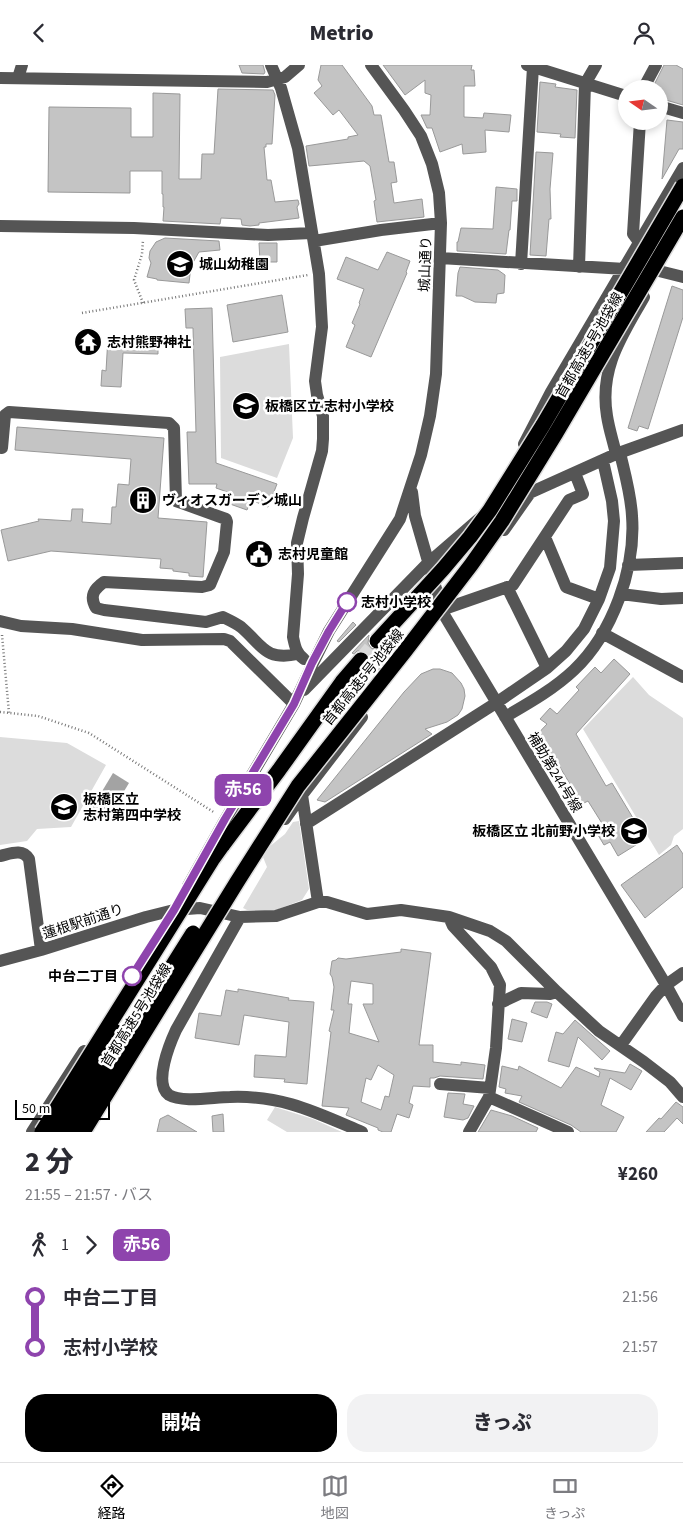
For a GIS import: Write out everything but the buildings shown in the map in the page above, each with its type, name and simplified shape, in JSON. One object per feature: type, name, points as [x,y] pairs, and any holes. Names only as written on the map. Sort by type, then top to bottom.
[{"type":"highway","name":"首都高速5号池袋線","points":[[377,641],[443,569],[490,510],[543,425],[683,186]]},
{"type":"highway","name":"首都高速5号池袋線","points":[[84,1132],[298,786],[364,701],[406,651],[502,521],[683,217]]},
{"type":"highway","name":"首都高速5号池袋線","points":[[42,1132],[212,861],[342,682],[361,660]]},
{"type":"highway","points":[[68,1132],[218,893],[247,853],[281,813]]},
{"type":"highway","points":[[57,1132],[176,931],[212,861]]},
{"type":"street","points":[[18,78],[22,65]]},
{"type":"street","points":[[271,65],[278,79],[298,148],[319,273],[322,327],[315,381],[316,395],[323,416],[324,433],[322,451],[302,518],[297,543],[298,573],[293,637],[298,654],[312,663]]},
{"type":"street","points":[[0,78],[267,82],[285,77],[299,65]]},
{"type":"street","name":"城山通り","points":[[371,65],[421,136],[434,171],[438,193],[441,223],[436,374],[434,395],[414,480]]},
{"type":"street","points":[[579,267],[585,84],[596,65]]},
{"type":"street","points":[[648,80],[656,65]]},
{"type":"street","points":[[521,264],[532,66],[618,94]]},
{"type":"street","points":[[668,109],[683,113]]},
{"type":"street","points":[[639,130],[633,234],[639,242]]},
{"type":"street","points":[[487,512],[551,392],[683,168]]},
{"type":"street","points":[[0,226],[145,228],[313,237],[441,223]]},
{"type":"street","points":[[505,717],[545,693],[587,656],[602,633],[621,594],[628,565],[632,519],[630,495],[607,415],[606,375],[614,350],[683,230]]},
{"type":"street","points":[[440,258],[659,271],[683,277]]},
{"type":"street","points":[[2,448],[5,415],[9,412],[169,423],[174,428],[176,501],[226,519],[227,522],[224,552],[210,585],[202,587],[104,582],[96,587],[92,595],[92,602],[96,608],[104,610],[206,622],[223,617],[239,625],[265,651],[272,655],[287,656],[298,654]]},
{"type":"street","points":[[296,701],[428,563],[487,512],[618,453],[683,430]]},
{"type":"street","points":[[306,824],[496,703],[547,668],[566,651],[584,629],[599,599],[610,568],[614,521],[612,501],[603,461]]},
{"type":"street","points":[[445,611],[513,585],[569,500],[583,494],[575,473]]},
{"type":"street","points":[[32,1132],[174,910],[225,819],[296,701],[312,663],[329,631],[400,519],[414,480]]},
{"type":"street","name":"補助第244号線","points":[[414,480],[413,507],[428,563],[445,611],[496,703],[677,986],[683,1016]]},
{"type":"street","points":[[84,1132],[121,1068],[221,912],[302,795],[445,611],[530,493]]},
{"type":"street","points":[[545,537],[566,587],[599,599]]},
{"type":"street","points":[[628,565],[683,563]]},
{"type":"street","points":[[507,587],[547,668]]},
{"type":"street","points":[[621,594],[661,599],[683,598]]},
{"type":"street","points":[[0,621],[21,626],[72,629],[142,639],[224,639],[230,641],[296,701]]},
{"type":"street","points":[[602,633],[683,677]]},
{"type":"street","points":[[302,795],[318,901],[367,914],[401,910],[449,917],[490,931],[506,941],[599,1031],[670,1082],[681,1094]]},
{"type":"street","points":[[0,856],[19,852],[27,855],[29,859],[41,950]]},
{"type":"street","name":"蓮根駅前通り","points":[[0,961],[174,910],[200,909],[240,917],[276,917],[318,901]]},
{"type":"street","points":[[240,917],[170,1043],[162,1070],[164,1089],[168,1095],[186,1099],[242,1097],[278,1100],[299,1105],[362,1132]]},
{"type":"street","points":[[449,917],[453,926],[492,967],[500,985],[496,1048],[490,1092],[469,1132]]},
{"type":"street","points":[[621,1045],[656,996],[677,986]]},
{"type":"street","points":[[498,1004],[521,993],[550,994],[557,992]]},
{"type":"street","points":[[440,1084],[490,1092],[568,1132]]},
{"type":"path","points":[[143,303],[134,279],[142,254],[145,228]]},
{"type":"path","points":[[82,313],[319,273]]},
{"type":"path","points":[[0,621],[9,713]]},
{"type":"path","points":[[0,712],[38,716],[89,733],[225,819]]},
{"type":"shaded area","points":[[289,344],[293,438],[277,478],[221,458],[220,357]]},
{"type":"shaded area","points":[[633,677],[649,695],[683,718],[683,829],[674,836],[671,845],[659,855],[583,729]]},
{"type":"shaded area","points":[[0,737],[67,743],[106,765],[71,827],[37,829],[27,841],[0,845]]},
{"type":"shaded area","points":[[113,773],[129,783],[105,823],[89,813]]},
{"type":"shaded area","points":[[299,821],[309,889],[302,900],[276,910],[247,910],[243,908],[267,867],[263,857],[269,847],[285,834],[293,822]]},
{"type":"shaded area","points":[[275,1107],[313,1119],[342,1132],[287,1132],[267,1120]]},
{"type":"tunnel","points":[[361,660],[377,641]]},
{"type":"bus line","name":"赤56","points":[[132,976],[174,910],[225,819],[294,704],[312,663],[347,602]]},
{"type":"place","name":"城山幼稚園","points":[[180,264]]},
{"type":"place","name":"志村熊野神社","points":[[88,342]]},
{"type":"place","name":"板橋区立 志村小学校","points":[[246,406]]},
{"type":"place","name":"ヴィオスガーデン城山","points":[[143,500]]},
{"type":"place","name":"志村児童館","points":[[259,554]]},
{"type":"place","name":"志村小学校","points":[[347,602]]},
{"type":"place","name":"板橋区立 志村第四中学校","points":[[64,807]]},
{"type":"place","name":"板橋区立 北前野小学校","points":[[634,831]]},
{"type":"place","name":"中台二丁目","points":[[132,976]]}]
